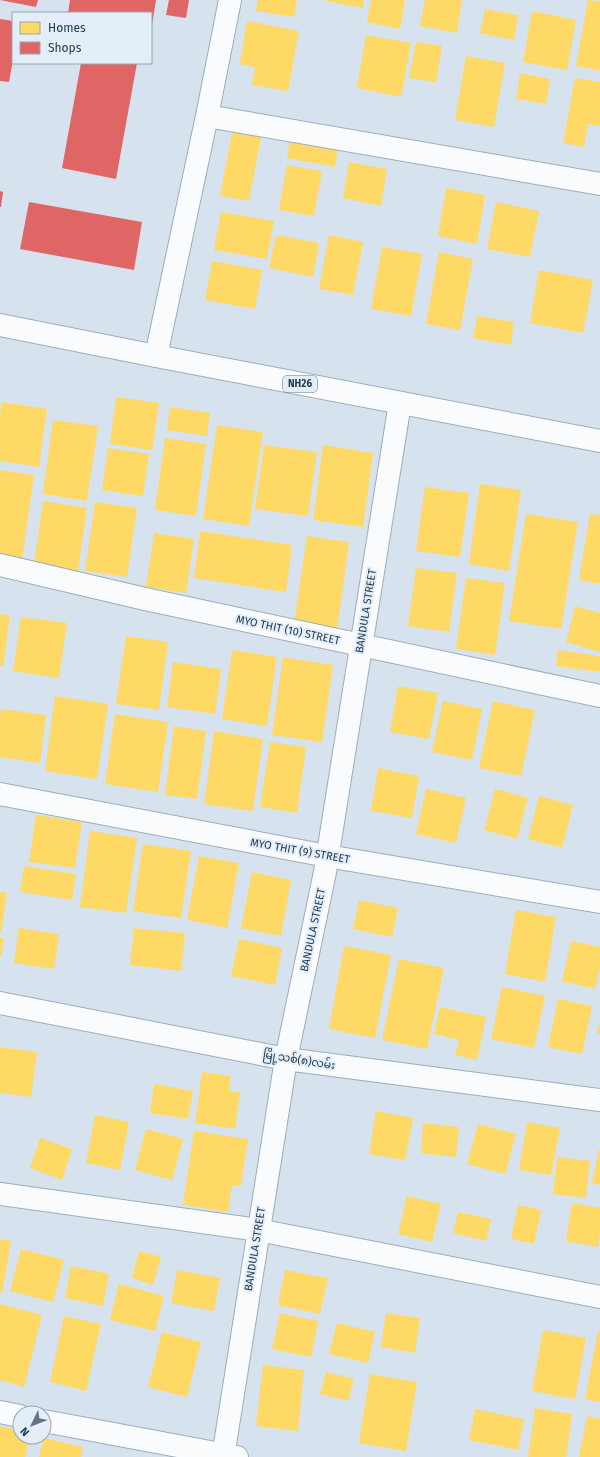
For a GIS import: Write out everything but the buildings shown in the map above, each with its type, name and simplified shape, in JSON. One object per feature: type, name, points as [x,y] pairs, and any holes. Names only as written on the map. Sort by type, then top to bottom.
[{"type":"main road","points":[[156,356],[230,0]]},
{"type":"main road","points":[[207,116],[600,184]]},
{"type":"main road","name":"NH26","points":[[0,325],[600,441]]},
{"type":"main road","name":"BANDULA STREET","points":[[228,1456],[258,1230],[286,1059],[327,856],[400,403]]},
{"type":"main road","name":"MYO THIT (10) STREET","points":[[0,565],[145,600],[600,696]]},
{"type":"main road","name":"MYO THIT (9) STREET","points":[[0,794],[327,856],[600,902]]},
{"type":"main road","name":"မြို့သစ်(၈)လမ်း","points":[[0,1004],[286,1059],[600,1100]]},
{"type":"main road","points":[[0,1194],[258,1230],[600,1297]]},
{"type":"main road","points":[[0,1412],[12,1414]]},
{"type":"main road","points":[[52,1422],[228,1456]]}]
